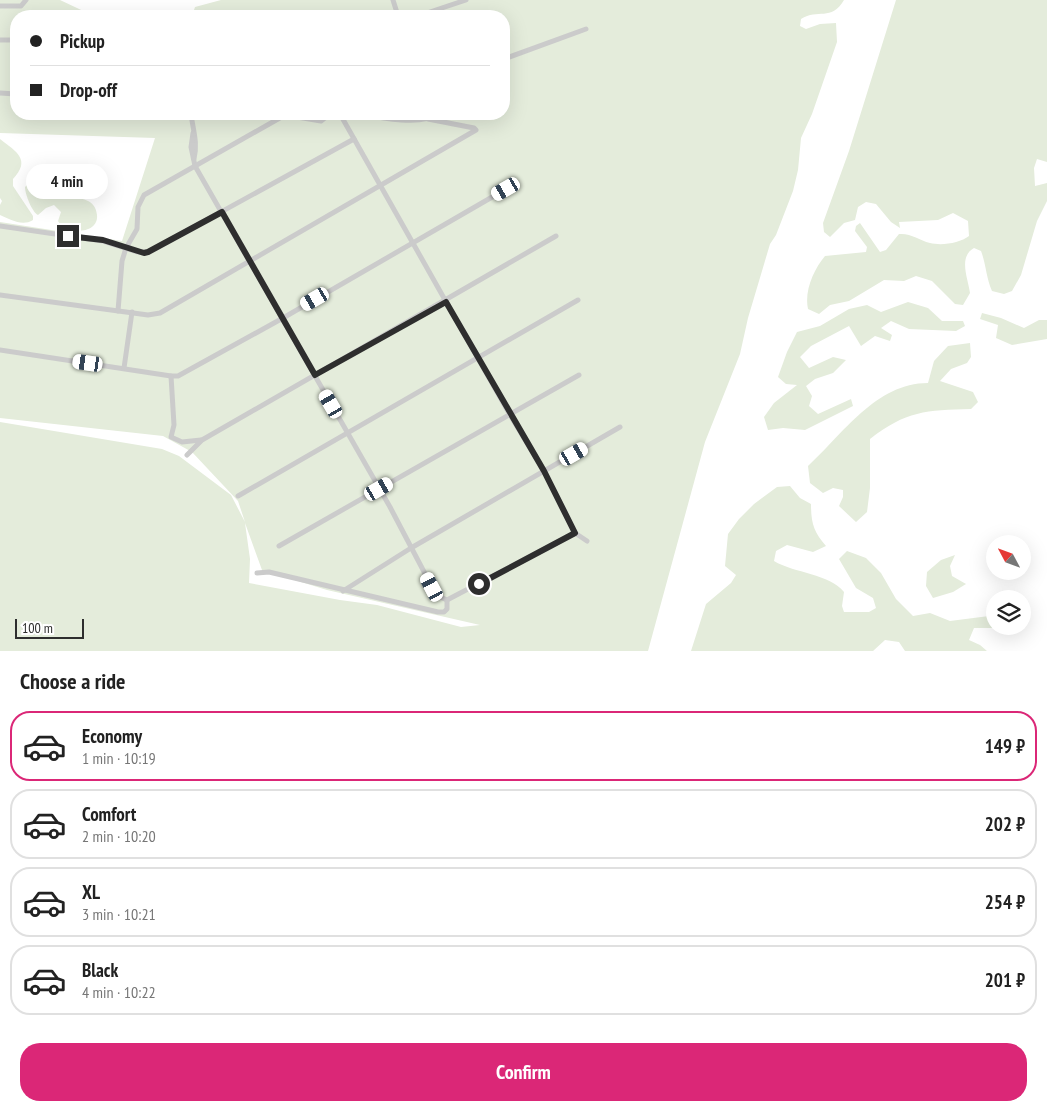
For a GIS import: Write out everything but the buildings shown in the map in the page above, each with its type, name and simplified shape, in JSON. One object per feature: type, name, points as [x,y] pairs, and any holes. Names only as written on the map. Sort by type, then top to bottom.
[{"type":"street","points":[[0,6],[21,6],[26,0]]},
{"type":"street","points":[[436,10],[466,0]]},
{"type":"street","points":[[510,57],[586,29]]},
{"type":"street","points":[[192,120],[193,133],[191,146],[194,162],[438,596],[447,600]]},
{"type":"street","points":[[118,311],[122,261],[126,248],[137,229],[138,207],[144,195],[194,162],[275,120]]},
{"type":"street","points":[[343,120],[510,415],[544,471],[575,533],[587,541]]},
{"type":"street","points":[[0,295],[118,311],[154,315],[160,313],[380,185],[476,133],[474,128],[433,120]]},
{"type":"street","points":[[0,226],[103,240],[126,248],[148,252],[354,139]]},
{"type":"street","points":[[0,350],[178,376],[506,189]]},
{"type":"street","points":[[187,454],[202,440],[446,302],[556,236]]},
{"type":"street","points":[[238,496],[578,300]]},
{"type":"street","points":[[124,368],[132,312]]},
{"type":"street","points":[[279,546],[579,375]]},
{"type":"street","points":[[171,376],[174,425],[171,436],[182,442],[202,440]]},
{"type":"street","points":[[343,591],[411,548],[620,427]]},
{"type":"street","points":[[447,600],[575,533]]},
{"type":"street","points":[[257,574],[269,572],[438,612],[444,612],[447,609],[447,600]]},
{"type":"green space","points":[[0,0],[60,0],[81,10],[10,10],[10,120],[510,120],[510,10],[194,10],[195,7],[221,0],[844,0],[834,11],[813,14],[801,19],[800,26],[806,29],[820,24],[836,23],[837,42],[812,114],[801,138],[798,170],[793,191],[776,235],[770,244],[748,318],[740,354],[705,442],[648,651],[0,651],[0,422],[162,449],[179,456],[231,495],[245,522],[238,501],[192,452],[163,436],[0,418],[0,222],[122,241],[155,138],[0,133]],"holes":[[[245,523],[262,570],[327,590],[480,625],[461,627],[377,605],[249,583],[250,559]]]},
{"type":"green space","points":[[896,0],[1047,0],[1047,162],[1037,159],[1034,168],[1035,186],[1047,183],[1047,201],[1037,221],[1021,275],[1012,291],[1004,294],[992,291],[981,251],[974,248],[969,252],[965,262],[970,293],[963,305],[955,304],[932,281],[916,276],[904,281],[884,280],[849,301],[830,305],[819,314],[808,309],[807,302],[809,288],[817,267],[825,256],[866,252],[867,247],[855,231],[856,226],[860,223],[880,252],[886,250],[899,234],[940,244],[956,242],[969,236],[968,221],[953,213],[938,220],[899,222],[900,228],[891,222],[876,204],[866,202],[858,207],[855,220],[844,223],[830,237],[824,232],[823,223],[849,151]]},
{"type":"green space","points":[[0,139],[20,157],[21,167],[13,179],[13,186],[33,216],[33,220],[29,222],[16,222],[0,215],[2,201],[0,198]]},
{"type":"green space","points":[[28,184],[44,196],[83,199],[90,202],[95,207],[96,222],[93,226],[81,231],[67,229],[58,221],[61,212],[54,205],[46,208],[38,215],[33,210],[25,190]]},
{"type":"green space","points":[[908,302],[928,308],[942,321],[963,321],[965,326],[956,331],[909,329],[891,321],[881,328],[892,335],[890,341],[875,336],[861,346],[849,326],[811,346],[800,357],[809,368],[833,357],[846,360],[833,373],[815,379],[806,386],[812,396],[809,406],[818,414],[851,399],[853,406],[805,430],[783,428],[768,430],[764,417],[774,403],[797,385],[786,384],[778,377],[797,332],[820,326],[849,309],[867,305],[881,312]]},
{"type":"green space","points":[[982,313],[1001,318],[1024,328],[1039,320],[1047,320],[1047,339],[1012,345],[996,338],[998,325],[980,319]]},
{"type":"green space","points":[[970,343],[971,357],[967,363],[951,369],[940,381],[973,392],[978,402],[971,409],[941,410],[906,417],[870,439],[870,488],[867,512],[856,522],[839,506],[843,497],[843,490],[833,488],[823,493],[810,483],[808,466],[862,412],[892,391],[909,385],[928,383],[934,361],[948,346]]},
{"type":"green space","points":[[790,486],[800,498],[811,504],[814,527],[826,546],[813,552],[787,545],[776,551],[774,561],[821,577],[838,586],[844,592],[842,606],[844,612],[869,612],[876,608],[873,598],[856,588],[839,559],[847,551],[866,558],[881,573],[896,599],[913,616],[930,613],[950,621],[986,616],[986,628],[974,628],[969,640],[987,651],[905,651],[899,642],[885,640],[873,651],[691,651],[706,604],[731,583],[736,575],[725,566],[728,534],[739,519],[754,504],[777,487]]},
{"type":"green space","points":[[955,555],[950,566],[952,576],[966,584],[953,592],[933,598],[926,586],[927,572],[941,560]]},
{"type":"route","points":[[68,236],[103,240],[144,253],[222,212],[315,375],[446,302],[544,471],[575,533],[479,584]]}]
